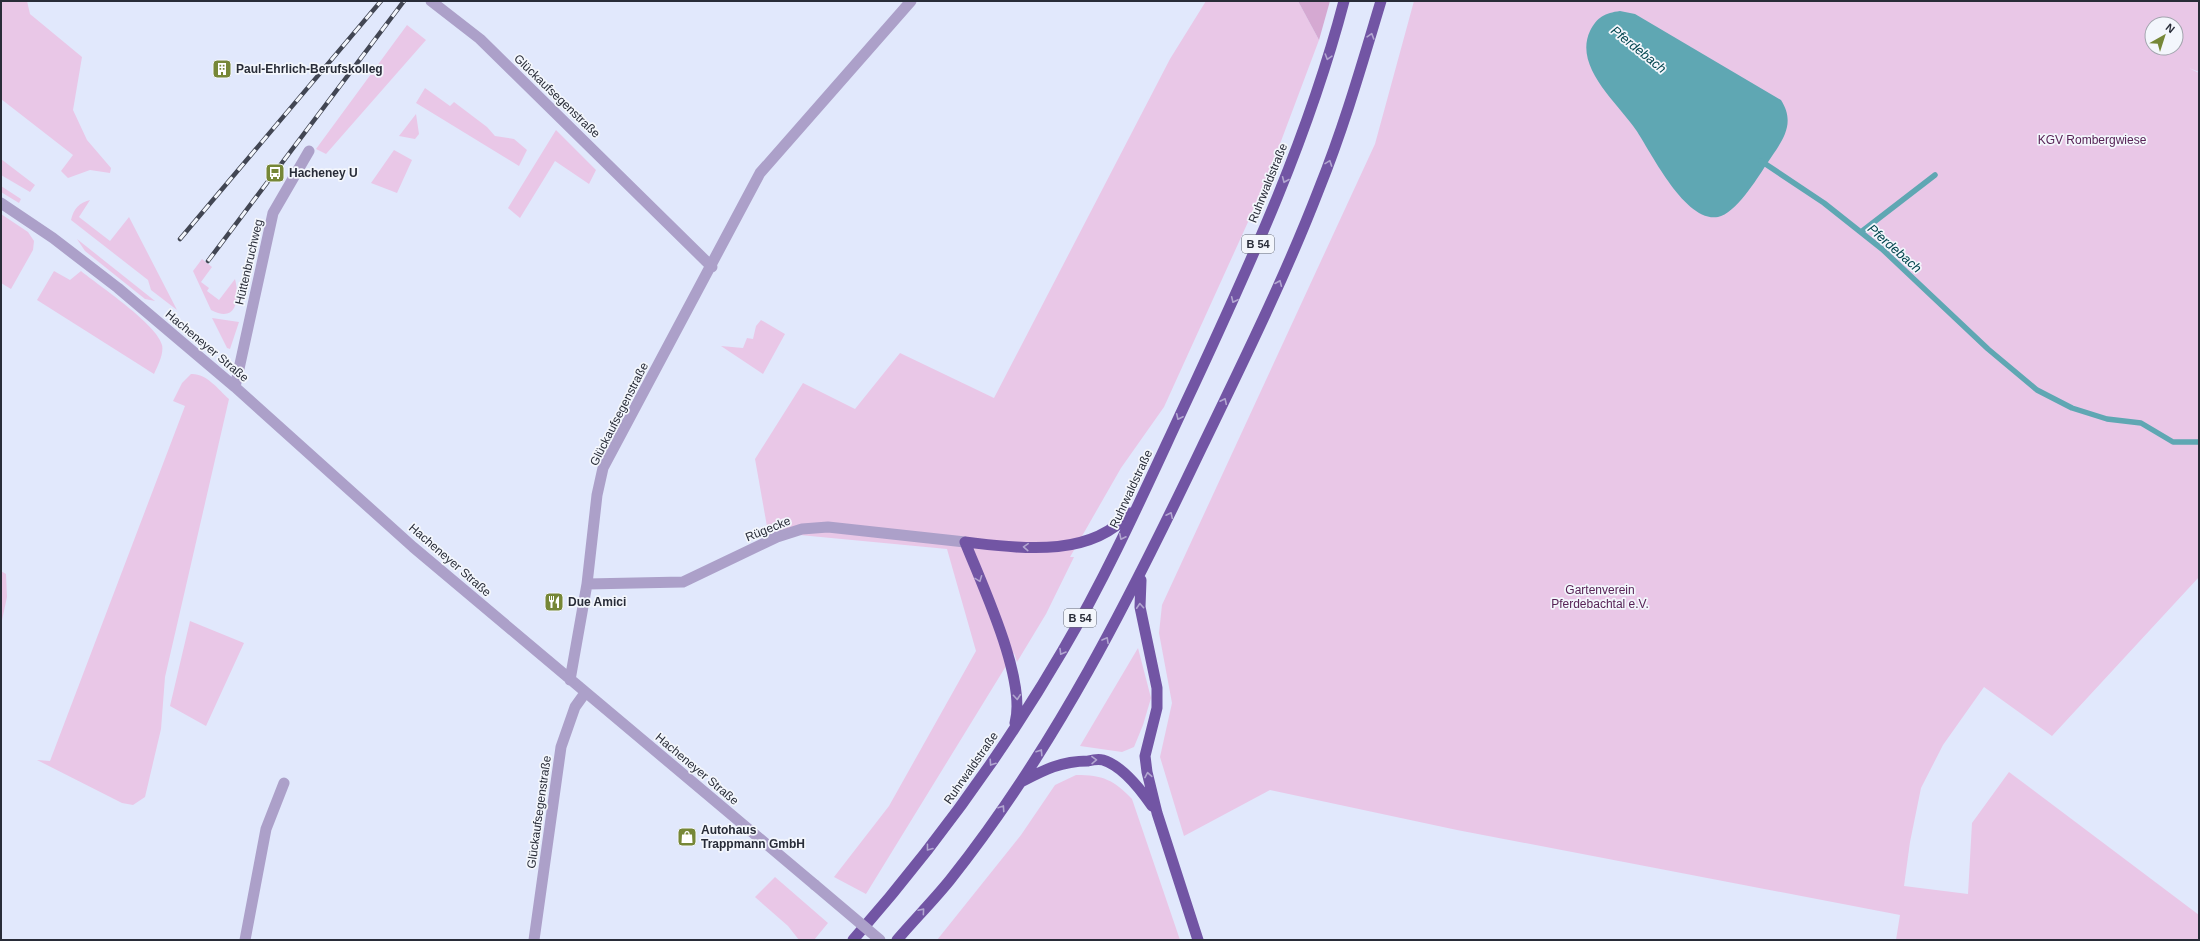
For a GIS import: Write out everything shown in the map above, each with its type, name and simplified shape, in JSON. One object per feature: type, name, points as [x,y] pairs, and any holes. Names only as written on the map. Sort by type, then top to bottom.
[{"type":"highway","name":"Ruhrwaldstraße","points":[[853,940],[879,910],[953,817],[1014,730],[1065,647],[1139,502],[1235,296],[1291,166],[1324,70],[1344,1]]},
{"type":"highway","name":"B 54","points":[[897,940],[949,880],[1018,784],[1055,729],[1094,662],[1147,563],[1265,316],[1319,190],[1343,127],[1381,1]]},
{"type":"highway","points":[[1014,730],[1018,710],[1014,674],[965,542],[1033,548],[1050,548],[1080,543],[1118,525],[1139,502]]},
{"type":"highway","points":[[1147,563],[1140,583],[1140,607],[1157,688],[1157,708],[1145,756],[1157,813],[1198,940]]},
{"type":"highway","points":[[1018,784],[1041,771],[1065,762],[1103,760],[1124,773],[1139,787],[1157,813]]},
{"type":"street","name":"Glückaufsegenstraße","points":[[431,1],[480,39],[712,267]]},
{"type":"street","name":"Glückaufsegenstraße","points":[[570,680],[587,584],[597,495],[603,468],[712,267],[760,173],[911,1]]},
{"type":"street","name":"Hüttenbruchweg","points":[[235,387],[273,213],[309,151]]},
{"type":"street","name":"Hacheneyer Straße","points":[[1,203],[53,238],[118,288],[235,387],[413,547],[880,940]]},
{"type":"street","name":"Rügecke","points":[[587,584],[683,582],[777,537],[802,529],[828,527],[965,542]]},
{"type":"street","name":"Glückaufsegenstraße","points":[[534,940],[561,747],[575,708],[585,693]]},
{"type":"street","points":[[245,940],[266,828],[284,783]]},
{"type":"green space","points":[[1,1],[27,1],[30,14],[82,57],[73,110],[87,140],[111,168],[110,173],[90,170],[68,178],[61,171],[73,155],[1,99]]},
{"type":"green space","points":[[1206,1],[1298,1],[1319,40],[1263,189],[1164,407],[1121,468],[1070,557],[1074,557],[1046,614],[1017,662],[1014,653],[866,894],[834,877],[889,806],[976,651],[947,549],[768,532],[755,459],[803,383],[855,409],[900,353],[994,398],[1170,59]]},
{"type":"green space","points":[[1414,1],[2199,1],[2199,72],[2189,68],[2199,73],[2199,577],[2052,736],[1984,687],[1943,745],[1921,788],[1910,842],[1904,886],[1968,894],[1972,823],[2009,772],[2199,915],[2199,940],[1896,940],[1900,915],[1457,830],[1270,790],[1184,836],[1160,757],[1172,703],[1159,633],[1162,605],[1375,144]]},
{"type":"green space","points":[[407,25],[426,40],[326,154],[316,149]]},
{"type":"green space","points":[[425,88],[450,106],[454,102],[487,127],[495,136],[514,139],[527,150],[519,166],[416,103]]},
{"type":"green space","points":[[416,114],[419,134],[415,139],[399,136]]},
{"type":"green space","points":[[556,130],[596,170],[589,184],[555,161],[520,218],[508,208]]},
{"type":"green space","points":[[394,150],[412,160],[397,193],[371,183]]},
{"type":"green space","points":[[1,159],[35,185],[30,192],[1,175]]},
{"type":"green space","points":[[1,186],[21,199],[19,203],[1,192]]},
{"type":"green space","points":[[90,200],[79,217],[110,241],[129,217],[177,310],[151,290],[148,280],[71,220],[78,207]]},
{"type":"green space","points":[[1,214],[28,232],[34,241],[33,250],[11,289],[1,283]]},
{"type":"green space","points":[[77,239],[155,301],[145,299],[85,251]]},
{"type":"green space","points":[[202,259],[212,267],[201,282],[209,288],[207,291],[219,300],[235,279],[237,294],[235,307],[226,314],[211,310],[193,271]]},
{"type":"green space","points":[[54,271],[70,280],[81,271],[139,316],[150,327],[162,345],[160,360],[154,374],[37,300]]},
{"type":"green space","points":[[212,318],[239,322],[230,349],[227,348]]},
{"type":"green space","points":[[761,320],[785,334],[763,374],[721,346],[743,348],[747,338],[753,339],[756,326]]},
{"type":"green space","points":[[191,374],[202,376],[212,382],[229,399],[165,677],[161,729],[145,797],[133,805],[122,803],[37,760],[50,761],[185,406],[173,401],[182,383]]},
{"type":"green space","points":[[1,571],[6,574],[7,597],[1,625]]},
{"type":"green space","points":[[190,621],[244,643],[206,726],[170,706]]},
{"type":"green space","points":[[1138,648],[1151,698],[1143,725],[1134,747],[1122,752],[1080,746]]},
{"type":"green space","points":[[1076,775],[1094,776],[1107,780],[1119,787],[1132,799],[1180,940],[937,940],[1021,835],[1055,785]]},
{"type":"green space","points":[[775,877],[828,923],[814,940],[799,940],[788,926],[755,897]]},
{"type":"shaded area","points":[[1298,1],[1330,1],[1319,40]]},
{"type":"water","points":[[1620,11],[1635,14],[1781,100],[1786,109],[1788,117],[1787,125],[1782,141],[1745,195],[1731,210],[1725,214],[1718,217],[1706,216],[1693,209],[1682,198],[1670,184],[1636,130],[1609,97],[1593,71],[1588,58],[1586,45],[1590,31],[1602,16]]},
{"type":"waterway","name":"Pferdebach","points":[[1761,161],[1824,203],[1882,249],[1988,349],[2037,390],[2072,408],[2107,419],[2141,423],[2173,442],[2199,442]]},
{"type":"waterway","points":[[1861,232],[1935,175]]},
{"type":"railway","points":[[180,239],[381,1]]},
{"type":"railway","points":[[208,261],[404,1]]},
{"type":"place","name":"Paul-Ehrlich-Berufskolleg","points":[[222,69]]},
{"type":"place","name":"Hacheney U","points":[[275,173]]},
{"type":"place","name":"Due Amici","points":[[554,602]]},
{"type":"place","name":"Autohaus Trappmann GmbH","points":[[687,837]]},
{"type":"park label","name":"KGV Rombergwiese","points":[[2092,140]]},
{"type":"park label","name":"Gartenverein Pferdebachtal e.V.","points":[[1600,597]]}]
